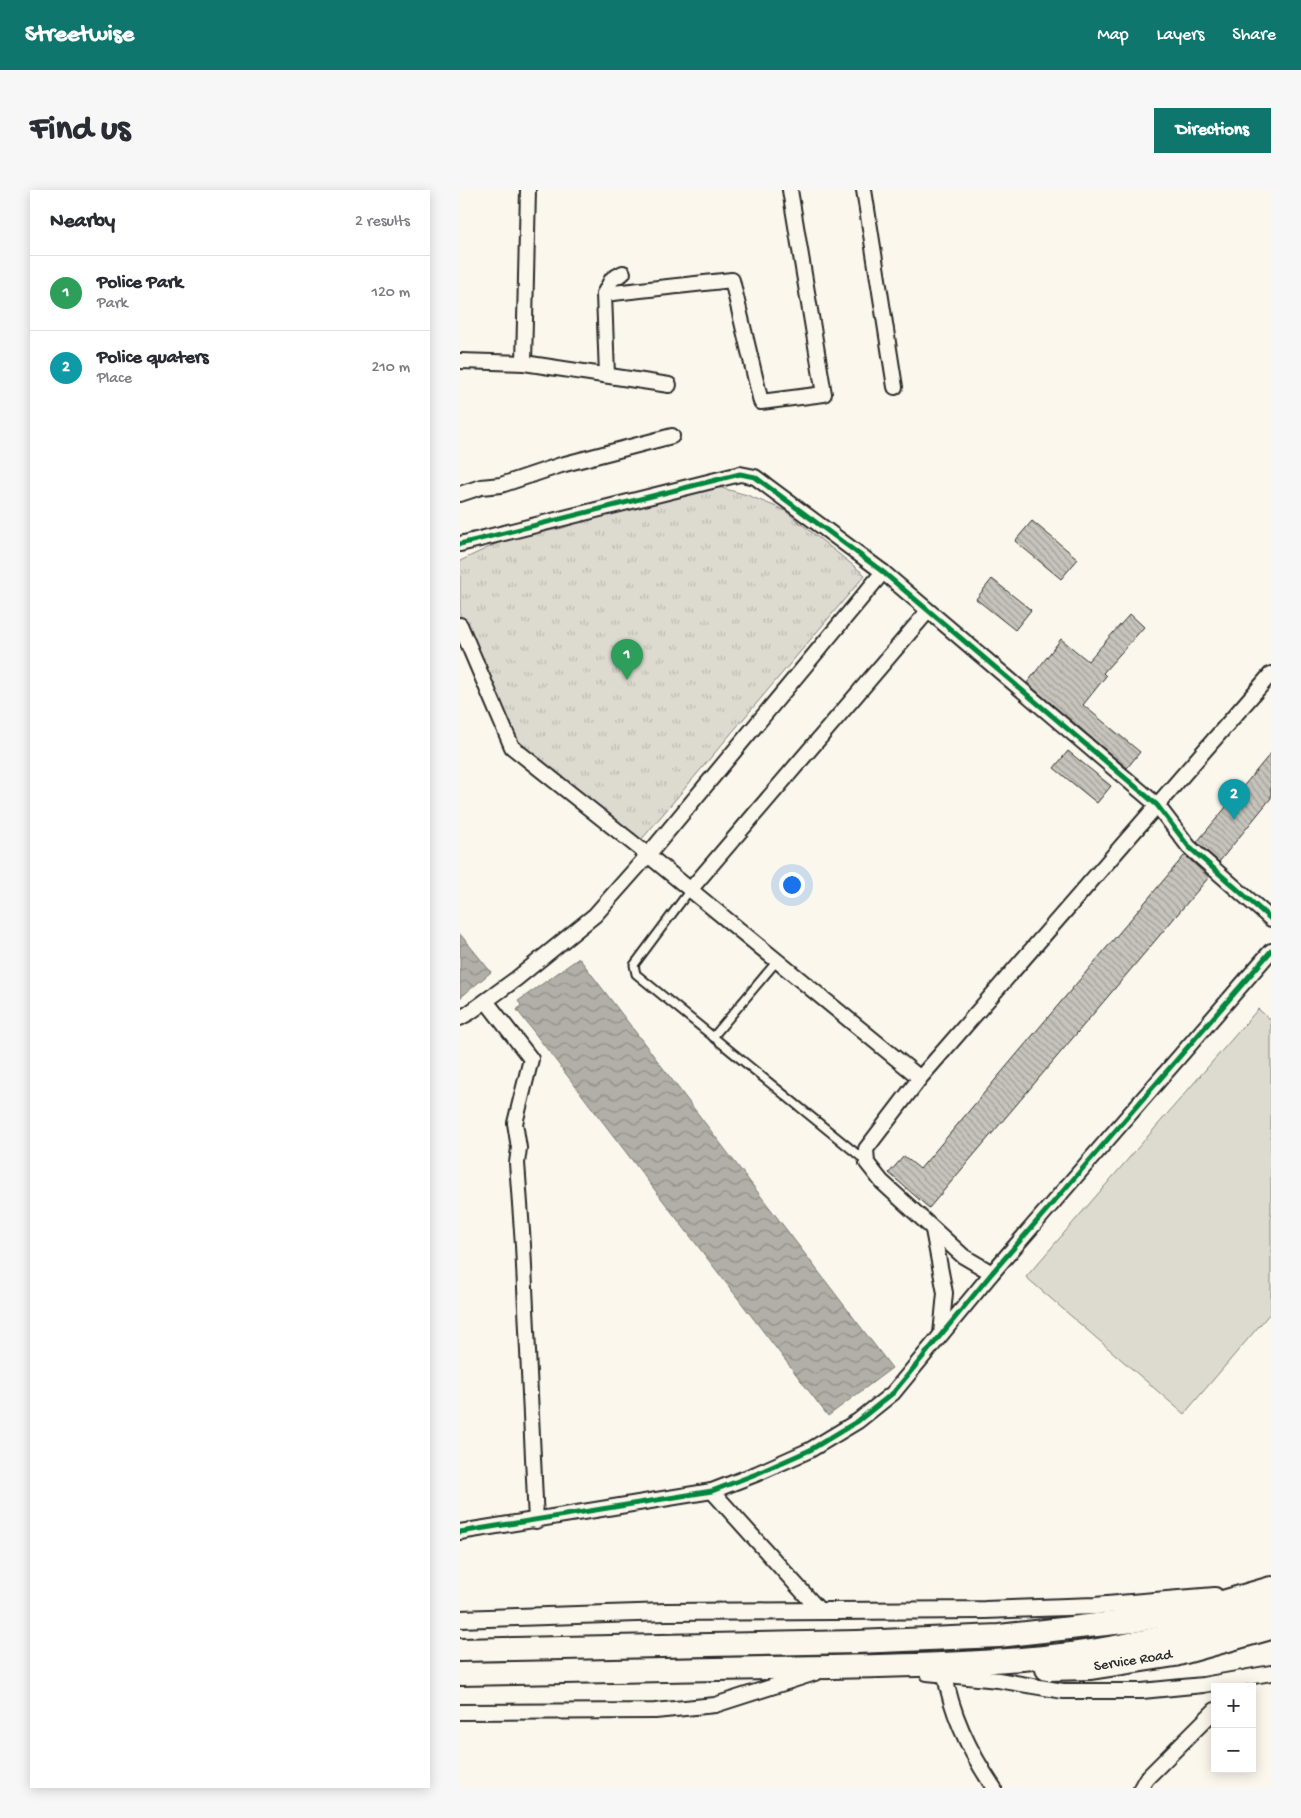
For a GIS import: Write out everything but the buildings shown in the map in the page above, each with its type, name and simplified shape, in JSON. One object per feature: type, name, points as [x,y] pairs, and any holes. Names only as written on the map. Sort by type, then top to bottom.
[{"type":"highway","points":[[460,1650],[857,1642],[999,1636],[1133,1621],[1202,1608],[1265,1588]]},
{"type":"highway","points":[[460,1674],[858,1667],[998,1661],[1072,1654],[1136,1643],[1205,1628],[1271,1609]]},
{"type":"highway","name":"Service Road","points":[[998,1661],[1039,1670],[1091,1668],[1175,1655],[1271,1628]]},
{"type":"street","points":[[524,363],[528,190]]},
{"type":"street","points":[[604,294],[732,280],[761,402],[824,394],[790,190]]},
{"type":"street","points":[[864,190],[895,387]]},
{"type":"street","points":[[607,376],[604,294],[612,279],[624,273]]},
{"type":"street","points":[[460,361],[524,363],[669,384]]},
{"type":"street","points":[[460,494],[672,436]]},
{"type":"street","points":[[460,544],[740,474],[755,477],[883,572],[1157,805],[1189,846],[1271,919]]},
{"type":"street","points":[[460,1018],[486,1001],[596,915],[883,572]]},
{"type":"street","points":[[690,890],[928,611]]},
{"type":"street","points":[[460,625],[512,747],[648,855],[920,1078]]},
{"type":"street","points":[[992,1273],[964,1256],[882,1182],[867,1163],[866,1150],[920,1078],[1271,674]]},
{"type":"street","points":[[460,1532],[712,1491],[810,1450],[858,1421],[893,1393],[992,1273],[1271,951]]},
{"type":"street","points":[[486,1001],[531,1059],[514,1123],[519,1148],[517,1163],[536,1521]]},
{"type":"street","points":[[933,1230],[945,1294],[941,1334]]},
{"type":"street","points":[[712,1491],[819,1610]]},
{"type":"street","points":[[460,1619],[667,1612],[975,1610],[1086,1607],[1265,1588]]},
{"type":"street","points":[[460,1712],[655,1711],[715,1705],[834,1667]]},
{"type":"street","points":[[858,1667],[998,1680],[1064,1691],[1142,1692],[1242,1682],[1271,1673]]},
{"type":"street","points":[[945,1675],[956,1720],[994,1788]]},
{"type":"street","points":[[1141,1788],[1146,1779],[1211,1714]]},
{"type":"lane","points":[[690,890],[634,965],[636,974],[867,1163]]},
{"type":"lane","points":[[713,1037],[777,961]]},
{"type":"green space","points":[[711,485],[747,495],[784,510],[865,575],[631,852],[556,789],[514,750],[484,700],[460,635],[460,561],[504,540],[563,528],[601,514]]},
{"type":"green space","points":[[1258,1009],[1271,1020],[1271,1312],[1184,1414],[1026,1277]]},
{"type":"water","points":[[460,934],[491,972],[460,998]]},
{"type":"water","points":[[579,958],[892,1368],[828,1416],[517,1010],[521,1005],[518,1001]]},
{"type":"cycle path","points":[[460,544],[740,474],[755,477],[883,572],[1157,805],[1189,847],[1271,919]]},
{"type":"cycle path","points":[[460,1532],[712,1491],[810,1450],[858,1421],[893,1393],[992,1273],[1271,951]]},
{"type":"place","name":"Police Park","points":[[627,680]]},
{"type":"place","name":"Police quaters","points":[[1234,820]]}]
